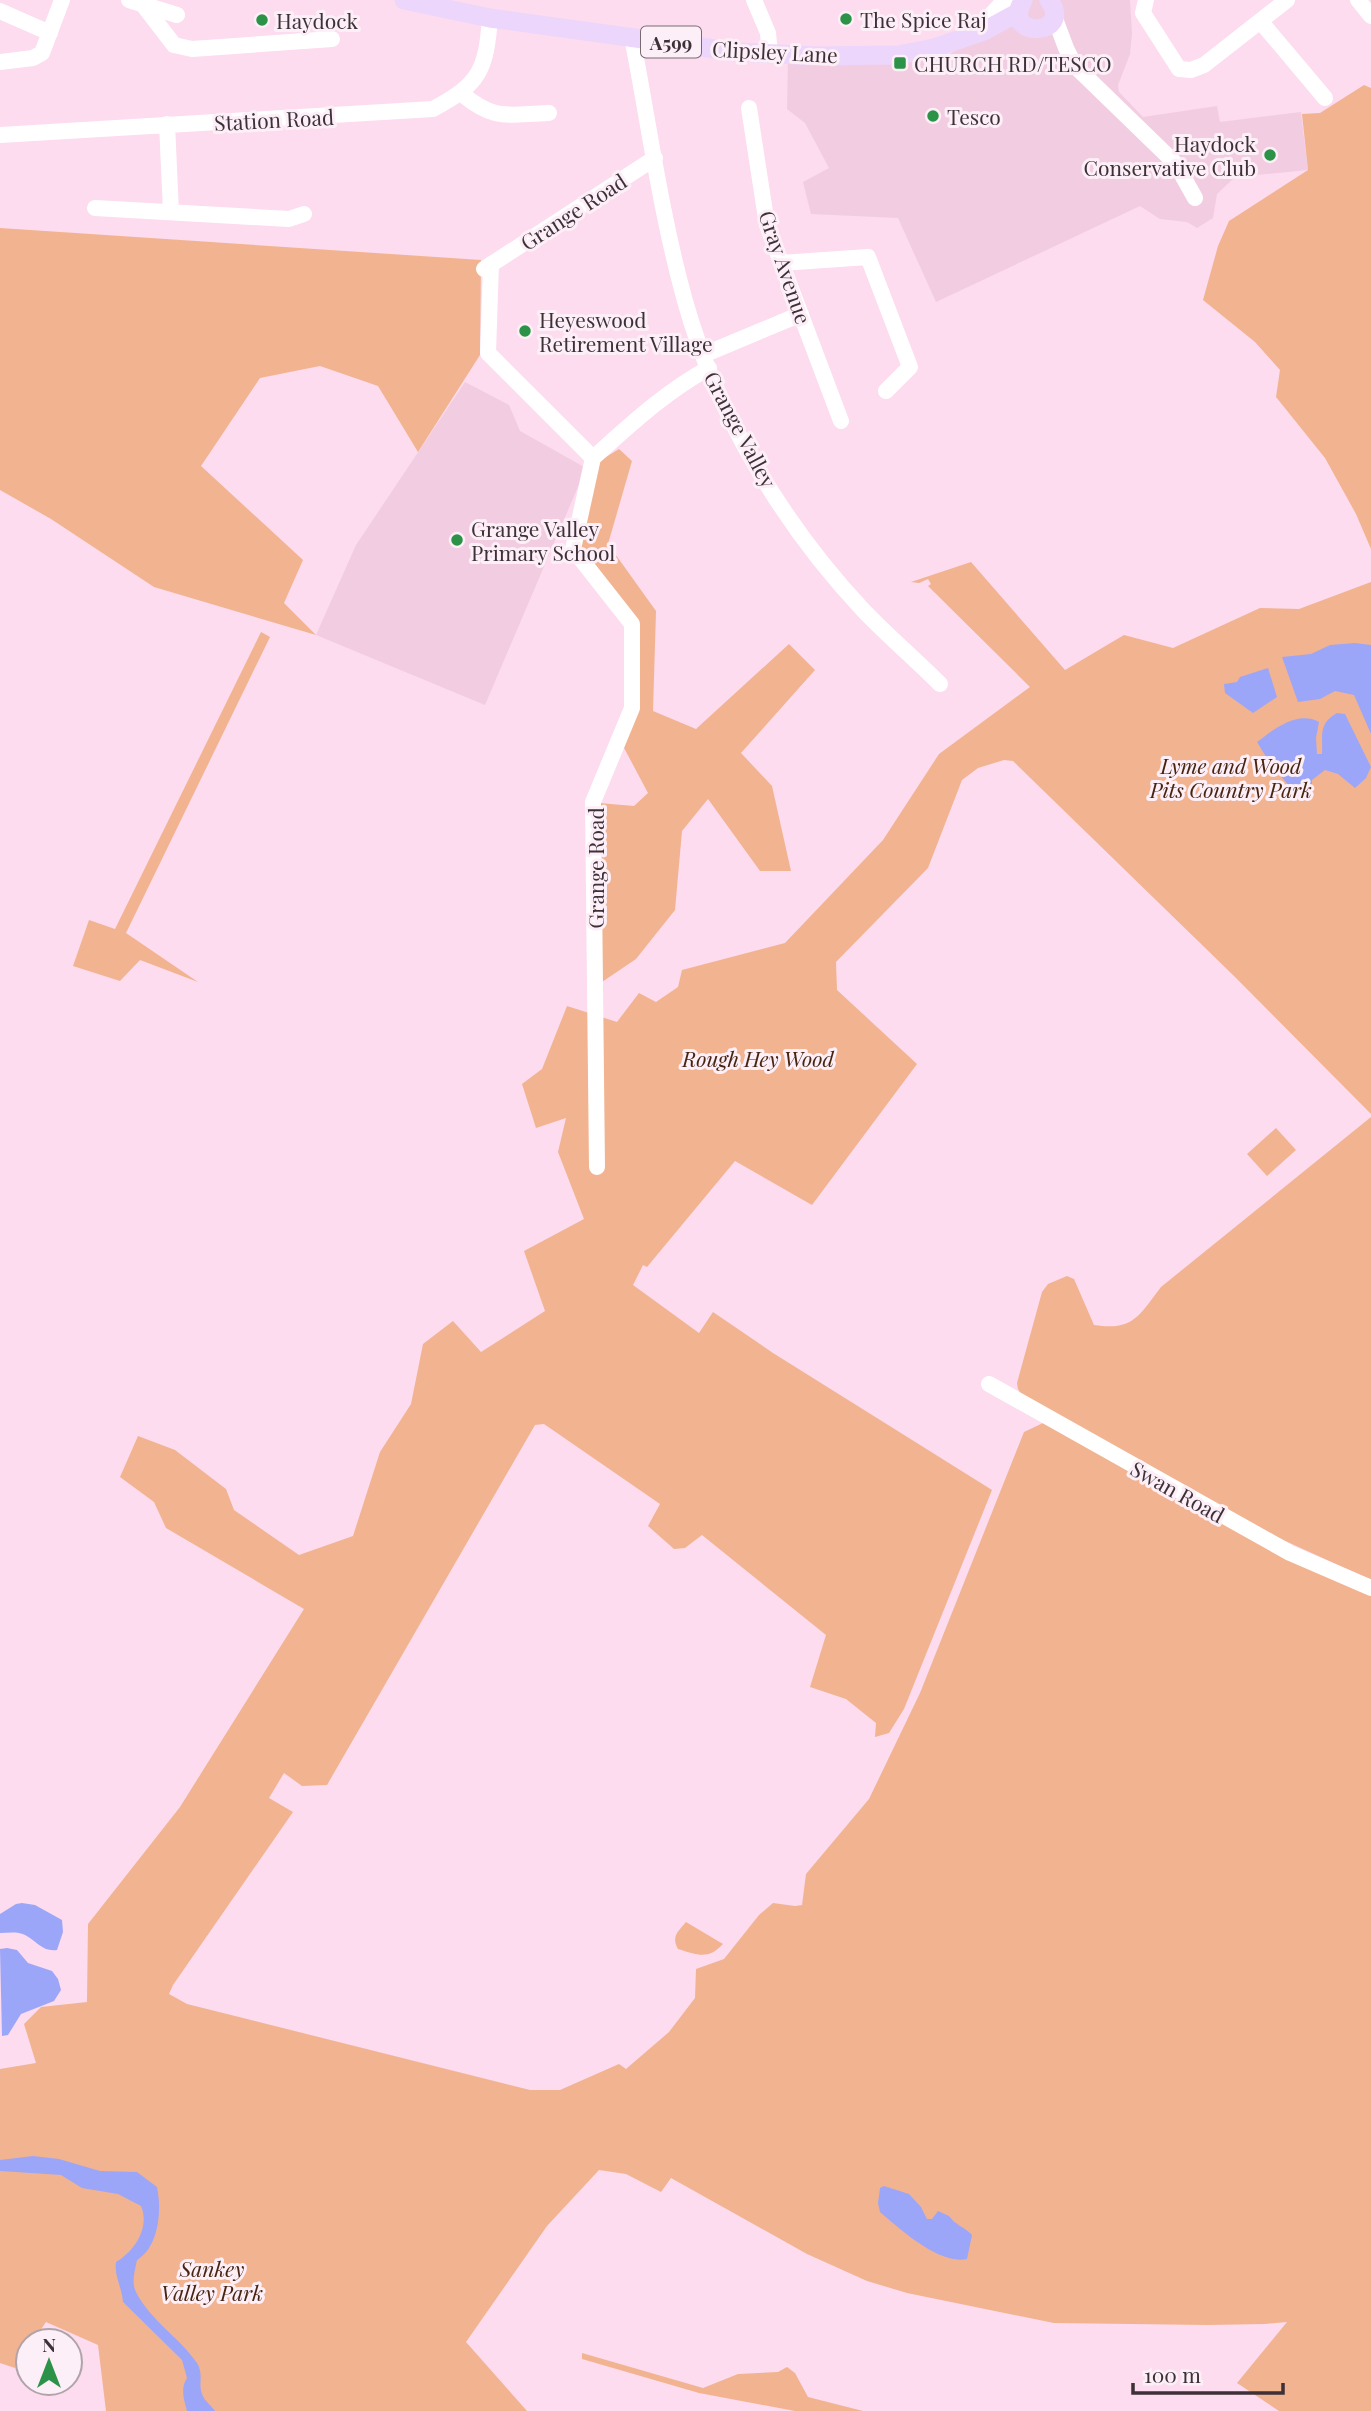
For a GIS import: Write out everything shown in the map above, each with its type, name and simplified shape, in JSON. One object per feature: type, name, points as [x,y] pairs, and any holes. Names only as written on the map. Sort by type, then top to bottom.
[{"type":"main road","name":"Clipsley Lane","points":[[404,0],[490,19],[737,52],[770,54],[898,55],[940,47],[977,33]]},
{"type":"main road","name":"A599","points":[[977,33],[1023,14],[1049,25],[1051,4]]},
{"type":"street","points":[[0,62],[38,55],[44,50],[62,0]]},
{"type":"street","points":[[754,0],[768,33],[770,54]]},
{"type":"street","points":[[1145,0],[1143,13],[1179,69],[1191,70],[1204,65],[1287,0]]},
{"type":"street","points":[[1357,0],[1371,16]]},
{"type":"street","points":[[136,3],[177,15]]},
{"type":"street","points":[[136,3],[174,45],[192,50],[332,39]]},
{"type":"street","points":[[1051,4],[1075,66],[1176,164],[1195,198]]},
{"type":"street","points":[[0,11],[50,33]]},
{"type":"street","points":[[1023,14],[1066,48]]},
{"type":"street","name":"A599","points":[[977,33],[1023,14]]},
{"type":"street","name":"Station Road","points":[[0,135],[433,109],[462,94],[481,71],[488,47],[490,19]]},
{"type":"street","points":[[1261,22],[1325,98]]},
{"type":"street","name":"Grange Valley","points":[[632,37],[685,301],[706,361],[738,431],[772,490],[814,553],[864,611],[940,684]]},
{"type":"street","points":[[462,94],[478,107],[496,115],[539,108]]},
{"type":"street","name":"Gray Avenue","points":[[749,108],[767,225],[841,421]]},
{"type":"street","points":[[167,124],[171,212]]},
{"type":"street","name":"Grange Road","points":[[597,1167],[593,802],[632,708],[632,624],[573,549],[593,458],[488,353],[488,266],[655,158]]},
{"type":"street","points":[[95,208],[289,219],[307,212]]},
{"type":"street","points":[[781,263],[867,257],[910,368],[887,391]]},
{"type":"street","points":[[593,458],[706,361],[801,314]]},
{"type":"street","name":"Swan Road","points":[[989,1384],[1290,1553],[1371,1588]]},
{"type":"shaded area","points":[[1027,0],[1130,0],[1130,54],[1118,85],[1119,92],[1143,117],[1217,106],[1220,122],[1301,112],[1308,170],[1235,177],[1217,194],[1213,218],[1197,228],[1187,222],[1160,219],[1140,206],[936,302],[898,218],[811,214],[803,182],[829,168],[805,123],[787,109],[788,58],[876,62],[948,55],[988,31]]},
{"type":"shaded area","name":"Grange Valley Primary School","points":[[465,382],[509,405],[520,431],[586,468],[485,705],[316,635],[356,545]]},
{"type":"green space","points":[[1364,85],[1371,88],[1371,549],[1356,514],[1325,458],[1276,397],[1280,370],[1255,342],[1203,300],[1218,246],[1229,221],[1308,170],[1302,114],[1320,113]]},
{"type":"green space","points":[[0,228],[481,260],[480,355],[418,452],[378,386],[320,366],[260,378],[201,466],[303,560],[284,603],[316,635],[154,587],[51,519],[0,490]]},
{"type":"green space","points":[[619,449],[632,461],[608,544],[656,611],[653,711],[696,729],[789,644],[815,670],[741,753],[772,786],[791,871],[760,871],[708,799],[682,831],[675,910],[636,959],[602,982],[599,803],[634,806],[648,793],[623,746],[640,625],[580,547],[598,462]]},
{"type":"green space","points":[[971,562],[1065,670],[1124,635],[1173,648],[1260,608],[1299,609],[1371,582],[1371,1114],[1013,761],[1004,760],[978,768],[962,780],[928,868],[836,962],[837,990],[917,1064],[812,1205],[735,1161],[647,1267],[643,1265],[633,1285],[699,1333],[713,1312],[773,1353],[992,1490],[904,1709],[889,1733],[875,1737],[876,1723],[846,1699],[810,1687],[826,1635],[702,1535],[685,1548],[674,1549],[648,1526],[660,1504],[544,1424],[535,1425],[327,1785],[302,1786],[284,1773],[269,1798],[293,1812],[169,1994],[187,2004],[530,2090],[560,2090],[619,2064],[626,2069],[669,2032],[695,1998],[696,1969],[724,1959],[759,1915],[773,1903],[802,1905],[806,1874],[869,1799],[920,1693],[1024,1432],[1043,1423],[1371,1594],[1371,2411],[1279,2411],[1237,2383],[1287,2322],[1208,2325],[1054,2323],[907,2293],[867,2281],[807,2254],[671,2178],[661,2192],[626,2174],[599,2170],[547,2226],[466,2342],[527,2411],[106,2411],[98,2345],[84,2339],[84,2327],[57,2327],[46,2322],[43,2327],[14,2327],[14,2368],[0,2363],[0,2069],[36,2063],[24,2024],[41,2007],[87,2002],[88,1924],[180,1807],[304,1609],[166,1528],[154,1502],[120,1477],[138,1436],[175,1450],[226,1489],[234,1510],[299,1555],[353,1536],[380,1452],[411,1404],[423,1344],[453,1321],[481,1352],[545,1311],[524,1251],[584,1219],[558,1152],[566,1118],[536,1128],[522,1084],[542,1069],[567,1006],[617,1022],[639,993],[656,1002],[678,987],[682,970],[785,943],[883,840],[939,754],[1030,687],[928,586],[931,584],[928,579],[919,583],[911,582]]},
{"type":"green space","points":[[261,632],[270,637],[126,933],[198,982],[140,960],[120,981],[73,966],[89,920],[115,929]]},
{"type":"green space","points":[[1371,1117],[1371,1580],[1250,1525],[1022,1396],[1017,1383],[1042,1292],[1048,1284],[1067,1276],[1074,1279],[1094,1325],[1118,1326],[1127,1323],[1140,1313],[1161,1287]]},
{"type":"green space","points":[[1276,1128],[1296,1150],[1267,1176],[1247,1154]]},
{"type":"green space","points":[[686,1922],[723,1944],[707,1954],[678,1949],[675,1937]]},
{"type":"green space","points":[[582,2353],[703,2388],[738,2374],[778,2372],[787,2367],[795,2373],[808,2397],[863,2411],[795,2411],[699,2393],[582,2359]]},
{"type":"water","points":[[1330,645],[1371,645],[1371,734],[1354,695],[1335,691],[1320,699],[1298,702],[1282,657],[1311,654]]},
{"type":"water","points":[[1268,668],[1277,697],[1253,713],[1225,693],[1224,684],[1237,682],[1240,677]]},
{"type":"water","points":[[1337,713],[1345,714],[1371,767],[1366,778],[1355,788],[1338,774],[1325,770],[1312,780],[1312,789],[1305,796],[1299,797],[1271,765],[1257,742],[1286,723],[1302,718],[1311,719],[1319,722],[1317,754],[1322,754],[1324,726]]},
{"type":"water","points":[[22,1903],[35,1905],[62,1920],[63,1932],[57,1950],[43,1948],[22,1934],[0,1933],[0,1914]]},
{"type":"water","points":[[0,1949],[17,1950],[28,1963],[52,1971],[61,1990],[54,2001],[21,2014],[8,2035],[2,2036]]},
{"type":"water","points":[[33,2156],[59,2159],[100,2171],[137,2172],[157,2187],[157,2227],[150,2246],[137,2260],[134,2285],[149,2311],[197,2363],[202,2394],[215,2411],[187,2411],[183,2390],[187,2378],[182,2360],[123,2302],[116,2262],[129,2252],[139,2238],[144,2222],[141,2206],[118,2194],[82,2188],[61,2175],[0,2171],[0,2160]]},
{"type":"water","points":[[884,2186],[909,2194],[921,2207],[927,2219],[932,2219],[938,2211],[969,2232],[972,2235],[967,2259],[944,2257],[932,2251],[880,2212],[880,2188]]},
{"type":"place","name":"The Spice Raj","points":[[846,19]]},
{"type":"place","name":"Haydock","points":[[262,20]]},
{"type":"place","name":"CHURCH RD/TESCO","points":[[900,63]]},
{"type":"place","name":"Tesco","points":[[933,116]]},
{"type":"place","name":"Haydock Conservative Club","points":[[1270,155]]},
{"type":"place","name":"Heyeswood Retirement Village","points":[[525,331]]},
{"type":"place","name":"Grange Valley Primary School","points":[[457,540]]},
{"type":"park label","name":"Lyme and Wood Pits Country Park","points":[[1231,777]]},
{"type":"park label","name":"Rough Hey Wood","points":[[758,1058]]},
{"type":"park label","name":"Sankey Valley Park","points":[[212,2280]]}]
